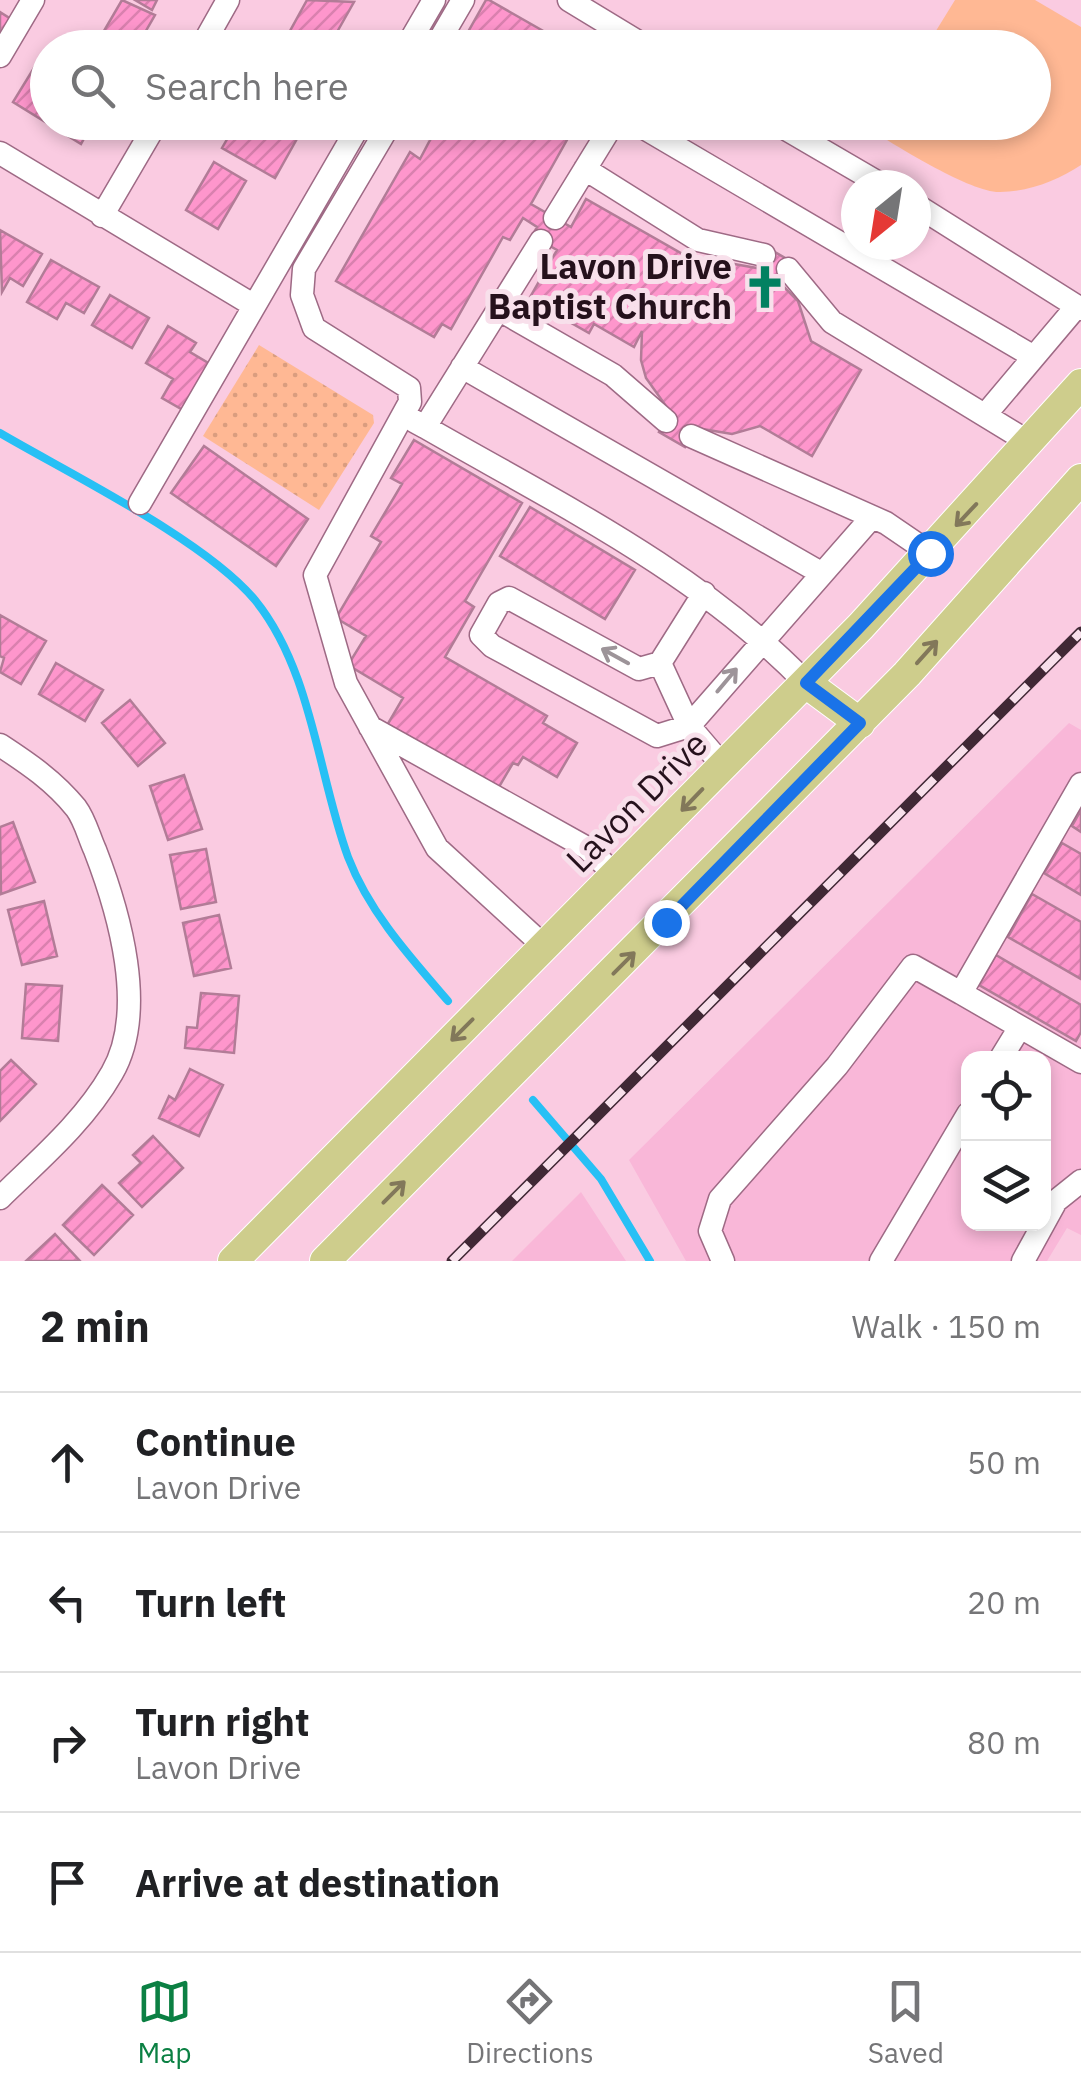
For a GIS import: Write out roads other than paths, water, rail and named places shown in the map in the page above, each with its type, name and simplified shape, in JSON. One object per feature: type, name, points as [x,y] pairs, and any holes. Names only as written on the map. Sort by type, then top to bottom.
[{"type":"main road","name":"Lavon Drive","points":[[233,1261],[806,683],[930,553],[1081,384]]},
{"type":"main road","points":[[1032,536],[1059,486],[1081,458]]},
{"type":"main road","points":[[325,1261],[860,723],[1081,480]]},
{"type":"main road","points":[[806,683],[860,723]]},
{"type":"street","points":[[0,56],[33,0]]},
{"type":"street","points":[[211,30],[228,0]]},
{"type":"street","points":[[416,30],[434,0]]},
{"type":"street","points":[[446,30],[463,0]]},
{"type":"street","points":[[569,0],[618,30]]},
{"type":"street","points":[[102,216],[146,140]]},
{"type":"street","points":[[140,503],[351,140]]},
{"type":"street","points":[[380,140],[304,270],[302,295],[314,328],[410,388],[410,402],[315,575],[346,683],[438,848],[546,947]]},
{"type":"street","points":[[555,218],[603,140]]},
{"type":"street","points":[[665,140],[1034,357]]},
{"type":"street","points":[[805,140],[856,170]]},
{"type":"street","points":[[0,153],[253,304]]},
{"type":"street","points":[[585,170],[698,240],[764,256]]},
{"type":"street","points":[[931,214],[1079,308],[985,414]]},
{"type":"street","points":[[425,427],[541,241]]},
{"type":"street","points":[[788,269],[832,322],[1030,443]]},
{"type":"street","points":[[498,309],[612,376],[666,421]]},
{"type":"street","points":[[462,367],[821,573]]},
{"type":"street","points":[[403,415],[704,592],[762,638],[806,683]]},
{"type":"street","points":[[691,436],[872,516],[930,553]]},
{"type":"street","points":[[704,592],[660,664],[639,669],[510,598],[499,603],[481,635],[492,646],[657,736],[689,726],[872,516]]},
{"type":"street","points":[[660,664],[689,726],[724,767]]},
{"type":"street","points":[[370,726],[587,848],[617,876]]},
{"type":"street","points":[[0,745],[45,774],[79,812],[113,897],[128,970],[125,1034],[114,1070],[77,1123],[0,1198]]},
{"type":"street","points":[[961,992],[1081,784]]},
{"type":"street","points":[[723,1261],[710,1232],[720,1199],[837,1066],[913,966],[1081,1062]]},
{"type":"street","points":[[1006,1051],[1020,1027]]},
{"type":"street","points":[[881,1261],[961,1126]]},
{"type":"street","points":[[1023,1261],[1056,1201],[1081,1181]]},
{"type":"waterway","points":[[0,433],[171,532],[233,577],[255,600],[274,628],[302,690],[338,825],[357,877],[392,933],[448,1001]]},
{"type":"waterway","points":[[533,1100],[601,1179],[650,1261]]},
{"type":"railway","points":[[452,1261],[1081,632]]},
{"type":"place","name":"Lavon Drive Baptist Church","points":[[765,287]]}]
